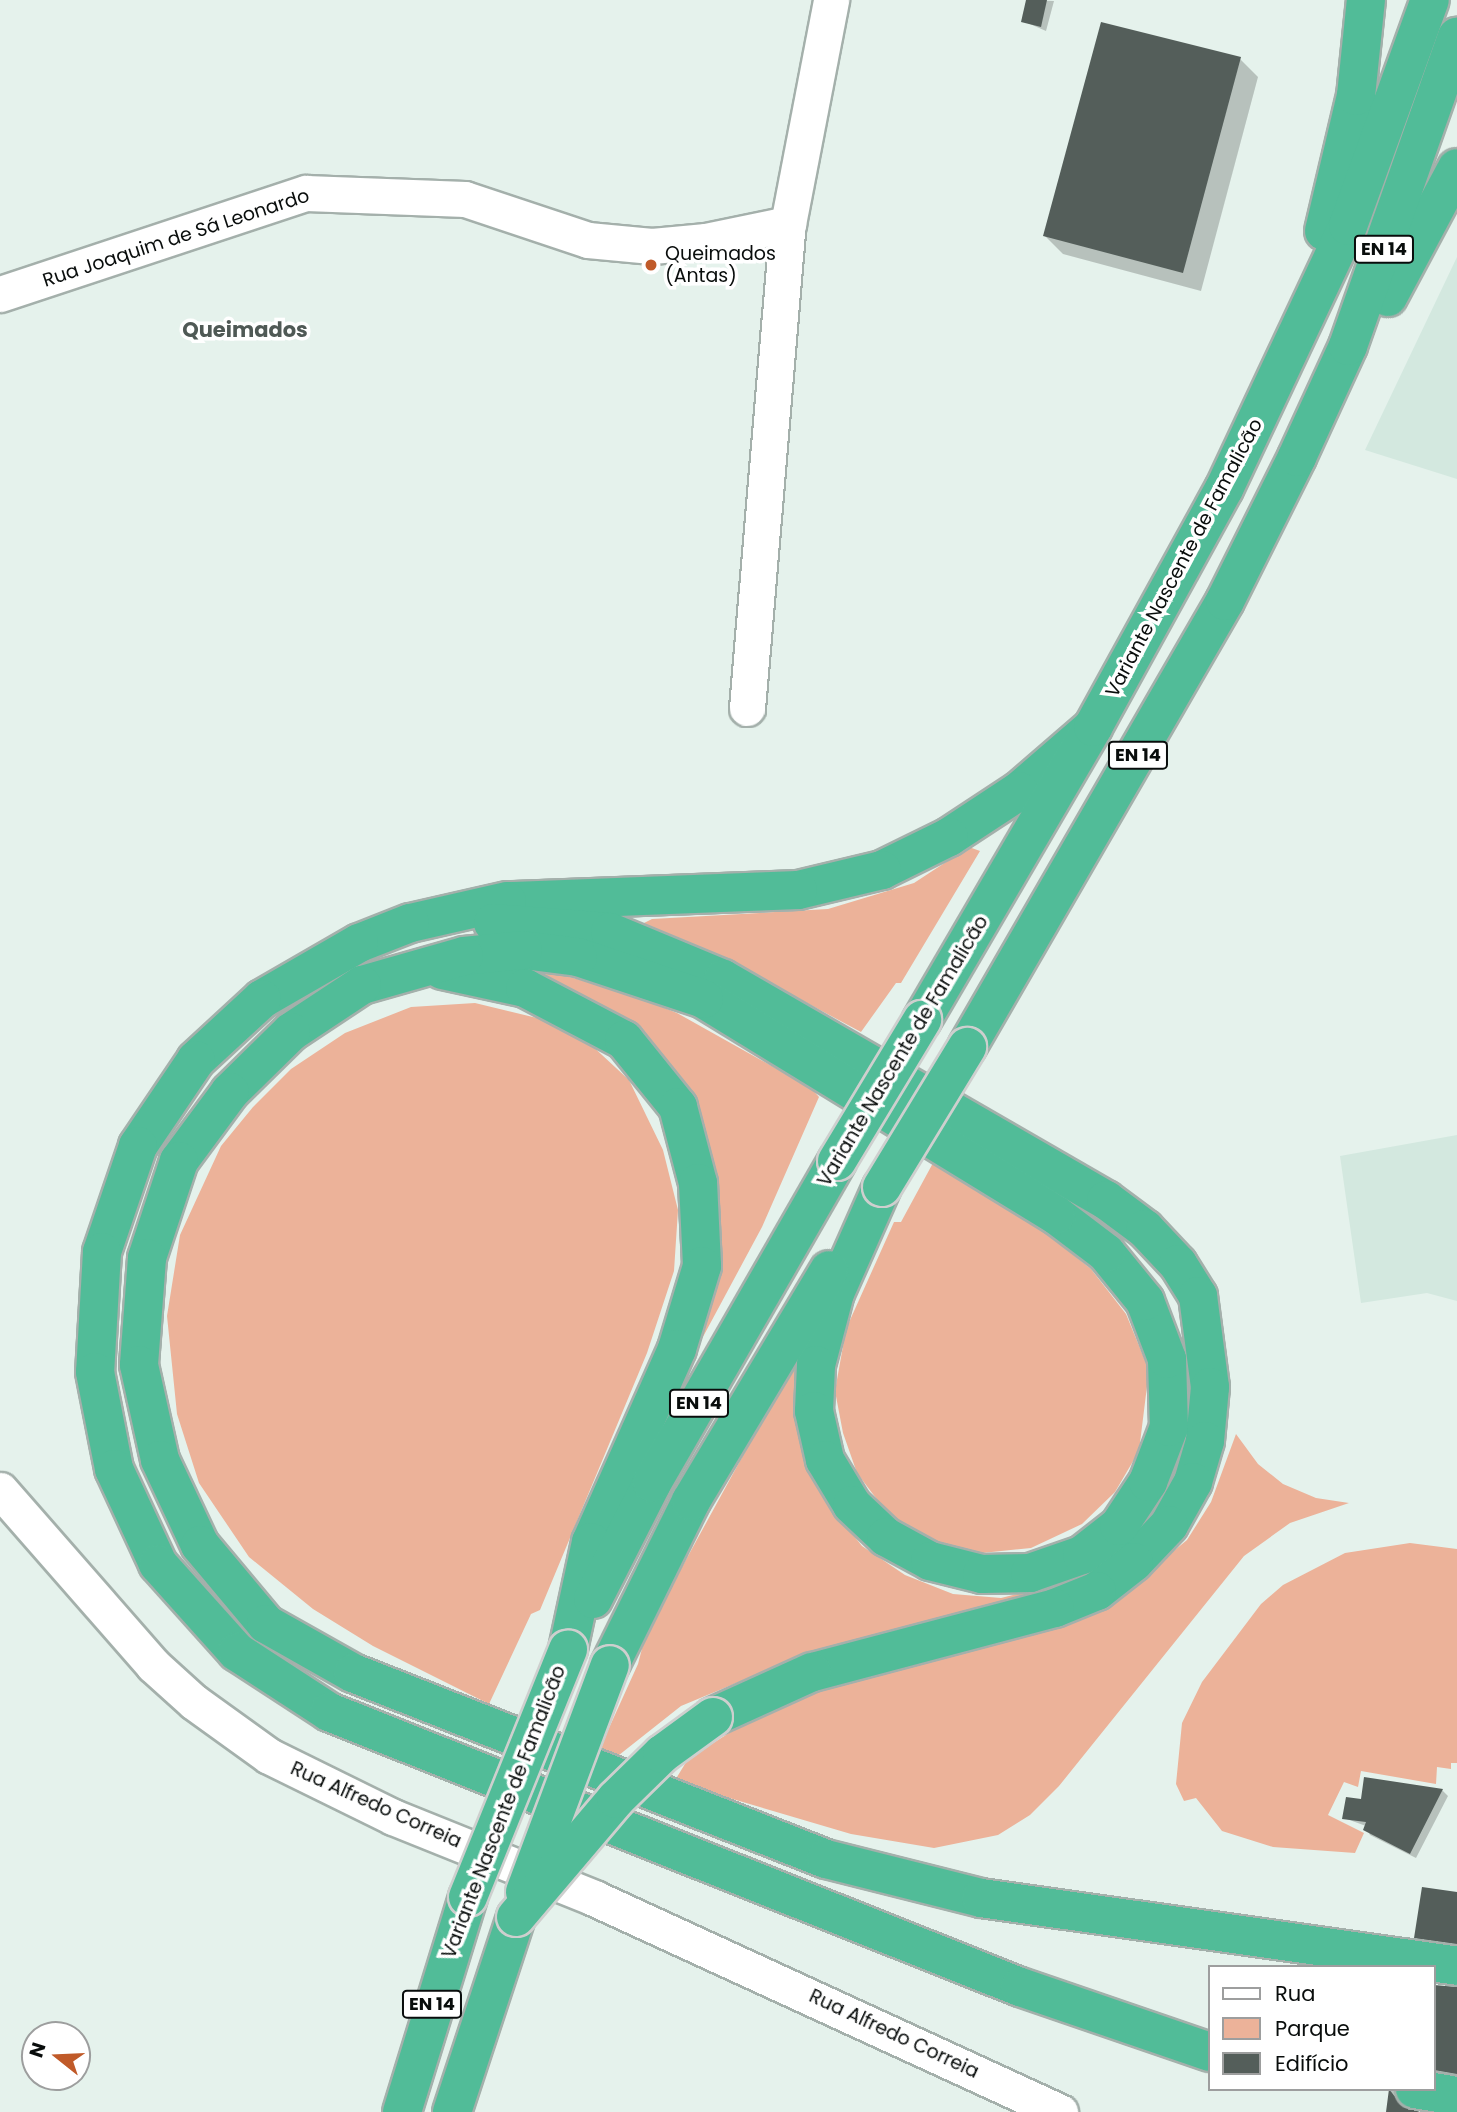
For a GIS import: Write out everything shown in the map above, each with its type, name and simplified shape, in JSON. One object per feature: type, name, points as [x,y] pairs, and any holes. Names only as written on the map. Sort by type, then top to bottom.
[{"type":"highway","points":[[1288,359],[1345,154],[1366,0]]},
{"type":"highway","name":"Variante Nascente de Famalicão","points":[[402,2112],[468,1897],[568,1649],[652,1483],[1093,727],[1224,489],[1349,226],[1430,0]]},
{"type":"highway","name":"EN 14","points":[[452,2112],[516,1917],[610,1665],[646,1586],[752,1391],[882,1187],[967,1047],[1212,625],[1297,457],[1348,346],[1457,37]]},
{"type":"highway","points":[[1297,457],[1457,168]]},
{"type":"highway","points":[[1093,727],[1019,791],[948,837],[882,870],[799,890],[507,901],[411,923],[359,943],[262,999],[196,1060],[138,1146],[102,1252],[95,1372],[114,1469],[158,1564],[237,1652],[329,1712],[1020,1987],[1208,2051]]},
{"type":"highway","points":[[411,923],[515,923],[610,932],[723,979],[1106,1200],[1146,1229],[1178,1264],[1198,1296],[1210,1387],[1205,1441],[1193,1482],[1169,1525],[1134,1562],[1097,1591],[1055,1608],[812,1672],[713,1717],[662,1754],[616,1799],[516,1917]]},
{"type":"highway","points":[[882,1187],[835,1293],[816,1365],[814,1411],[825,1460],[852,1506],[886,1537],[930,1561],[982,1574],[1030,1573],[1082,1555],[1118,1527],[1148,1482],[1169,1427],[1167,1359],[1145,1301],[1106,1253],[1056,1215],[704,999],[578,957],[523,950],[464,956],[362,985],[291,1032],[230,1092],[179,1161],[147,1258],[139,1366],[160,1460],[200,1545],[266,1624],[353,1673],[826,1859],[981,1898],[1457,1966]]},
{"type":"highway","points":[[423,968],[525,988],[624,1040],[678,1107],[698,1183],[702,1266],[677,1349],[591,1542],[568,1649]]},
{"type":"highway","points":[[1428,2091],[1457,2096]]},
{"type":"street","points":[[747,708],[788,224],[831,0]]},
{"type":"street","name":"Rua Joaquim de Sá Leonardo","points":[[0,294],[306,193],[464,199],[588,240],[652,246],[720,239],[788,224]]},
{"type":"street","name":"Rua Alfredo Correia","points":[[0,1490],[153,1665],[194,1702],[269,1756],[393,1817],[594,1898],[1059,2112]]},
{"type":"shaded area","points":[[1457,257],[1457,479],[1365,450]]},
{"type":"shaded area","points":[[1457,1135],[1457,1301],[1427,1293],[1361,1303],[1340,1156]]},
{"type":"green space","points":[[969,847],[980,851],[901,983],[896,983],[861,1032],[725,959],[640,925],[652,919],[828,909],[914,883]]},
{"type":"green space","points":[[546,971],[620,990],[677,1013],[811,1088],[819,1097],[762,1227],[654,1428],[716,1258],[635,1030],[604,1006],[539,974]]},
{"type":"green space","points":[[475,1003],[537,1018],[588,1042],[629,1080],[663,1150],[678,1210],[674,1271],[647,1353],[540,1610],[531,1614],[489,1704],[373,1646],[313,1609],[249,1557],[199,1483],[177,1414],[167,1316],[180,1235],[221,1146],[253,1107],[291,1069],[345,1033],[411,1007]]},
{"type":"green space","points":[[933,1163],[1011,1204],[1091,1269],[1126,1314],[1149,1370],[1139,1451],[1115,1492],[1082,1524],[1031,1548],[982,1553],[935,1541],[888,1514],[857,1473],[843,1433],[835,1391],[846,1329],[894,1222],[901,1222]]},
{"type":"green space","points":[[806,1340],[794,1410],[804,1453],[822,1496],[862,1546],[905,1575],[953,1594],[1001,1598],[1061,1583],[1028,1599],[811,1652],[681,1706],[614,1759],[599,1750],[638,1664],[646,1633]]},
{"type":"green space","points":[[1236,1434],[1258,1464],[1283,1484],[1316,1498],[1349,1503],[1290,1523],[1244,1556],[1059,1786],[1030,1815],[998,1835],[934,1848],[851,1834],[692,1787],[677,1777],[688,1759],[737,1728],[735,1720],[802,1694],[1057,1628],[1107,1606],[1187,1540],[1211,1502]]},
{"type":"green space","points":[[1410,1543],[1457,1549],[1457,1763],[1451,1763],[1451,1769],[1437,1767],[1436,1784],[1361,1771],[1358,1787],[1344,1782],[1328,1815],[1364,1833],[1355,1853],[1273,1847],[1222,1831],[1196,1798],[1184,1801],[1176,1784],[1182,1723],[1202,1682],[1261,1604],[1283,1585],[1345,1553]]},
{"type":"building","points":[[1026,0],[1047,0],[1041,27],[1021,22]]},
{"type":"building","points":[[1101,22],[1241,57],[1183,273],[1043,236]]},
{"type":"building","points":[[1364,1777],[1443,1789],[1410,1854],[1363,1830],[1366,1822],[1342,1819],[1346,1797],[1361,1799]]},
{"type":"building","points":[[1422,1887],[1457,1892],[1457,1944],[1414,1938]]},
{"type":"building","points":[[1436,1985],[1457,1987],[1457,2074],[1436,2070]]},
{"type":"building","points":[[1391,2091],[1402,2106],[1420,2112],[1386,2112]]},
{"type":"place","name":"Queimados (Antas)","points":[[651,265]]},
{"type":"district","name":"Queimados","points":[[245,330]]}]
